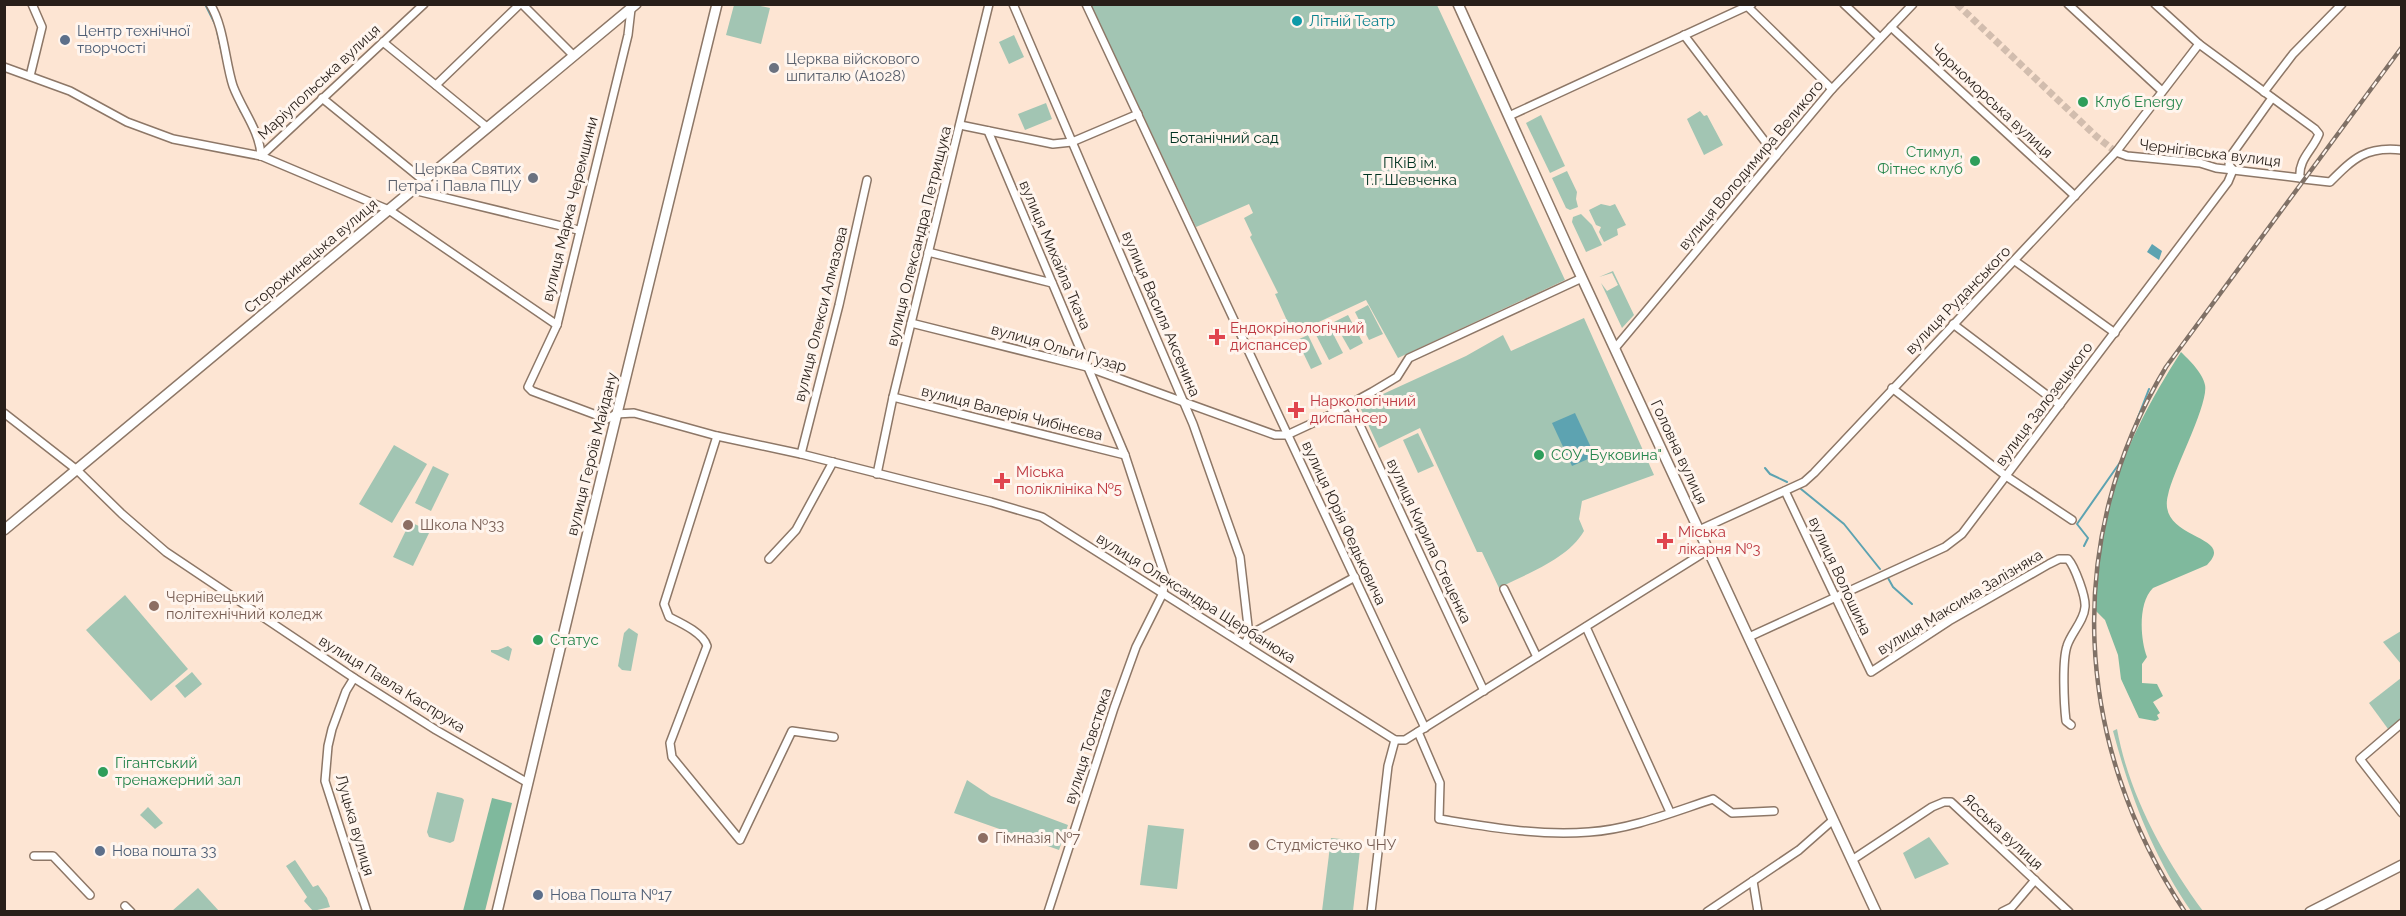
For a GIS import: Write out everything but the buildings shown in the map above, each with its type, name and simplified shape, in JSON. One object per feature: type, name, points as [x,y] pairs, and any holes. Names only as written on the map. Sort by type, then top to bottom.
[{"type":"main road","name":"вулиця Героїв Майдану","points":[[497,912],[717,4]]},
{"type":"main road","name":"Головна вулиця","points":[[1458,4],[1582,278],[1616,347],[1876,912]]},
{"type":"main road","name":"Сторожинецька вулиця","points":[[4,530],[633,7]]},
{"type":"main road","points":[[2310,912],[2402,865]]},
{"type":"street","points":[[30,76],[42,27],[32,4]]},
{"type":"street","points":[[210,4],[217,15],[234,87],[260,144],[261,156]]},
{"type":"street","name":"Маріупольська вулиця","points":[[261,156],[423,4]]},
{"type":"street","points":[[436,85],[521,4],[573,55]]},
{"type":"street","name":"вулиця Олександра Петрищука","points":[[877,474],[892,397],[989,4]]},
{"type":"street","name":"вулиця Василя Аксенина","points":[[1013,4],[1184,402],[1240,557],[1249,635],[1245,645]]},
{"type":"street","name":"вулиця Юрія Федьковича","points":[[1086,4],[1355,577],[1422,730],[1440,783],[1438,819],[1548,834],[1592,832],[1628,826],[1670,812]]},
{"type":"street","points":[[1844,4],[1880,38]]},
{"type":"street","name":"вулиця Володимира Великого","points":[[1616,347],[1832,89],[1913,4]]},
{"type":"street","points":[[2068,4],[2162,91]]},
{"type":"street","points":[[2155,4],[2199,44],[2319,134],[2302,161],[2300,178]]},
{"type":"street","points":[[2264,92],[2286,62],[2342,4]]},
{"type":"street","points":[[1509,116],[1750,6],[1832,89]]},
{"type":"street","name":"вулиця Марка Черемшини","points":[[550,398],[528,387],[556,325],[633,7]]},
{"type":"street","name":"Чорноморська вулиця","points":[[1891,27],[2075,196]]},
{"type":"street","points":[[1684,36],[1776,156]]},
{"type":"street","points":[[383,42],[488,128]]},
{"type":"street","name":"вулиця Руданського","points":[[1699,530],[1804,482],[1814,473],[2116,152],[2199,44]]},
{"type":"street","points":[[4,67],[70,91],[127,122],[173,139],[261,156],[389,210],[556,325]]},
{"type":"street","points":[[322,98],[423,180]]},
{"type":"street","name":"вулиця Залозецького","points":[[1749,637],[1945,547],[1962,534],[2228,182],[2233,170],[2229,165],[2230,157],[2272,98]]},
{"type":"street","points":[[960,125],[1042,144],[1072,142],[1138,114]]},
{"type":"street","name":"вулиця Михайла Ткача","points":[[988,131],[1125,455],[1165,577],[1163,593]]},
{"type":"street","name":"Чернігівська вулиця","points":[[2116,152],[2127,156],[2200,163],[2210,167],[2330,182],[2359,155],[2400,147]]},
{"type":"street","name":"вулиця Олекси Алмазова","points":[[801,454],[839,305],[867,180]]},
{"type":"street","points":[[412,190],[578,230]]},
{"type":"street","points":[[928,252],[1052,283]]},
{"type":"street","points":[[2015,261],[2115,333]]},
{"type":"street","points":[[1287,435],[1350,404],[1397,377],[1409,358],[1582,278]]},
{"type":"street","name":"вулиця Ольги Гузар","points":[[911,323],[1087,367],[1275,435],[1287,435]]},
{"type":"street","points":[[1953,324],[2060,405]]},
{"type":"street","points":[[1892,388],[2006,476],[2072,520]]},
{"type":"street","name":"вулиця Валерія Чибінєєва","points":[[892,397],[1125,455]]},
{"type":"street","name":"вулиця Олександра Щербанюка","points":[[550,398],[607,419],[616,414],[634,413],[717,436],[801,454],[1023,510],[1042,517],[1395,740]]},
{"type":"street","name":"вулиця Кирила Стеценка","points":[[1350,404],[1484,691]]},
{"type":"street","name":"вулиця Павла Каспрука","points":[[4,413],[77,470],[122,514],[166,552],[354,678],[436,730],[528,783]]},
{"type":"street","points":[[717,436],[664,604],[669,617],[683,624],[705,641],[706,646],[703,660],[670,743],[670,751],[740,840],[792,731],[834,737]]},
{"type":"street","points":[[770,558],[796,531],[833,462]]},
{"type":"street","name":"вулиця Волошина","points":[[1785,491],[1871,672]]},
{"type":"street","points":[[1371,912],[1388,766],[1395,740],[1405,740],[1422,730],[1708,550]]},
{"type":"street","name":"вулиця Максима Залізняка","points":[[1871,672],[1949,621],[2049,564],[2064,558],[2073,564],[2085,605],[2067,646],[2065,661],[2064,700],[2066,721],[2071,725]]},
{"type":"street","points":[[1249,635],[1355,577]]},
{"type":"street","points":[[1504,589],[1537,657]]},
{"type":"street","name":"вулиця Товстюка","points":[[1048,912],[1117,699],[1136,648],[1163,593]]},
{"type":"street","points":[[1586,627],[1670,812],[1713,799],[1732,813],[1774,811]]},
{"type":"street","name":"Луцька вулиця","points":[[354,678],[346,691],[332,729],[328,746],[326,781],[367,912]]},
{"type":"street","points":[[2402,723],[2360,759],[2402,813]]},
{"type":"street","name":"Ясська вулиця","points":[[1852,860],[1932,807],[1951,802],[2069,912]]},
{"type":"street","points":[[1707,912],[1799,850],[1833,820]]},
{"type":"street","points":[[34,856],[53,856],[90,895]]},
{"type":"street","points":[[2002,912],[2012,907],[2035,880]]},
{"type":"street","points":[[1753,881],[1758,912]]},
{"type":"green space","points":[[734,5],[756,5],[770,8],[761,44],[726,35]]},
{"type":"green space","name":"ПКіВ ім. Т.Г.Шевченка","points":[[1091,5],[1437,5],[1565,280],[1398,358],[1366,300],[1293,334],[1275,294],[1278,293],[1250,237],[1252,235],[1244,218],[1253,213],[1249,204],[1196,227]]},
{"type":"green space","points":[[1014,35],[1024,57],[1009,64],[999,42]]},
{"type":"green space","points":[[1046,103],[1052,119],[1025,130],[1018,114]]},
{"type":"green space","points":[[1700,111],[1704,116],[1707,115],[1723,145],[1704,155],[1687,119]]},
{"type":"green space","points":[[1541,115],[1565,166],[1550,173],[1526,123]]},
{"type":"green space","points":[[1567,171],[1577,192],[1578,207],[1570,210],[1566,208],[1552,178]]},
{"type":"green space","points":[[1601,204],[1610,206],[1615,204],[1626,225],[1617,229],[1618,235],[1604,242],[1599,232],[1601,227],[1596,225],[1589,210]]},
{"type":"green space","points":[[1581,214],[1592,225],[1602,245],[1586,252],[1572,222],[1573,217]]},
{"type":"green space","points":[[1613,271],[1634,315],[1622,328],[1601,283],[1607,291],[1618,285],[1612,273],[1599,277]]},
{"type":"green space","points":[[1368,305],[1383,334],[1369,340],[1355,312]]},
{"type":"green space","points":[[1348,315],[1363,343],[1350,350],[1334,322]]},
{"type":"green space","name":"СОУ \"Буковина\"","points":[[1584,318],[1654,475],[1582,501],[1579,519],[1584,531],[1577,541],[1558,557],[1499,588],[1482,552],[1477,552],[1420,428],[1379,448],[1359,405],[1466,356],[1503,335],[1511,351]]},
{"type":"green space","points":[[1328,324],[1343,353],[1329,360],[1314,331]]},
{"type":"green space","points":[[1308,335],[1322,364],[1311,369],[1297,340]]},
{"type":"green space","points":[[2181,352],[2202,376],[2205,394],[2171,484],[2168,510],[2173,521],[2205,541],[2212,547],[2214,555],[2207,565],[2153,588],[2145,602],[2142,631],[2147,657],[2142,664],[2142,683],[2157,684],[2163,696],[2153,702],[2160,713],[2157,715],[2159,719],[2155,721],[2139,718],[2121,679],[2118,655],[2105,620],[2093,608],[2103,530],[2115,484],[2139,425]]},
{"type":"green space","points":[[1418,433],[1434,466],[1418,473],[1403,440]]},
{"type":"green space","points":[[394,445],[427,464],[392,523],[359,504]]},
{"type":"green space","points":[[433,466],[449,474],[431,511],[415,503]]},
{"type":"green space","points":[[410,522],[430,531],[413,566],[393,557]]},
{"type":"green space","points":[[125,595],[188,669],[151,701],[86,630]]},
{"type":"green space","points":[[629,628],[638,634],[631,671],[622,670],[618,666],[624,633]]},
{"type":"green space","points":[[2401,631],[2401,664],[2383,642]]},
{"type":"green space","points":[[508,646],[512,649],[509,661],[491,652],[491,650]]},
{"type":"green space","points":[[192,672],[202,684],[185,698],[175,686]]},
{"type":"green space","points":[[2401,678],[2401,724],[2391,733],[2369,703]]},
{"type":"green space","points":[[2117,729],[2139,802],[2162,848],[2203,911],[2191,911],[2154,847],[2127,778],[2113,731]]},
{"type":"green space","points":[[967,780],[991,796],[1068,825],[1059,850],[954,813]]},
{"type":"green space","points":[[437,792],[464,800],[454,841],[450,843],[429,837],[427,832]]},
{"type":"green space","points":[[492,798],[512,803],[485,911],[463,911]]},
{"type":"green space","points":[[148,807],[163,823],[155,829],[140,815]]},
{"type":"green space","points":[[1148,825],[1184,829],[1177,889],[1140,885]]},
{"type":"green space","points":[[1929,837],[1949,864],[1915,879],[1903,853]]},
{"type":"green space","points":[[1331,838],[1361,841],[1353,911],[1322,911]]},
{"type":"green space","points":[[295,860],[313,887],[318,885],[330,907],[313,911],[304,901],[307,897],[286,866]]},
{"type":"green space","points":[[198,888],[219,911],[172,911]]},
{"type":"water","points":[[2152,244],[2162,251],[2159,260],[2147,252]]},
{"type":"water","points":[[1575,413],[1595,456],[1572,466],[1552,423]]},
{"type":"waterway","points":[[205,4],[216,26]]},
{"type":"waterway","points":[[217,31],[227,76]]},
{"type":"waterway","points":[[236,101],[241,112]]},
{"type":"waterway","points":[[2084,546],[2088,538],[2077,524],[2121,461],[2149,389]]},
{"type":"waterway","points":[[1765,468],[1770,474],[1787,482]]},
{"type":"waterway","points":[[1801,489],[1844,524],[1880,569]]},
{"type":"waterway","points":[[1888,578],[1893,587],[1912,604]]},
{"type":"tunnel","points":[[1957,4],[2097,137],[2116,152]]},
{"type":"railway","points":[[2185,912],[2148,847],[2120,780],[2102,711],[2094,641],[2097,571],[2109,502],[2132,433],[2166,367],[2402,47]]},
{"type":"place","name":"Літній Театр","points":[[1297,21]]},
{"type":"place","name":"Центр технічної творчості","points":[[65,40]]},
{"type":"place","name":"Церква війскового шпиталю (А1028)","points":[[774,68]]},
{"type":"place","name":"Клуб Energy","points":[[2083,102]]},
{"type":"place","name":"Стимул, Фітнес клуб","points":[[1975,161]]},
{"type":"place","name":"Церква Святих Петра і Павла ПЦУ","points":[[533,178]]},
{"type":"place","name":"Ендокрінологічний диспансер","points":[[1217,337]]},
{"type":"place","name":"Наркологічний диспансер","points":[[1296,410]]},
{"type":"place","name":"СОУ \"Буковина\"","points":[[1539,455]]},
{"type":"place","name":"Міська поліклініка №5","points":[[1002,481]]},
{"type":"place","name":"Школа №33","points":[[408,525]]},
{"type":"place","name":"Міська лікарня №3","points":[[1665,541]]},
{"type":"place","name":"Чернівецький політехнічний коледж","points":[[154,606]]},
{"type":"place","name":"Статус","points":[[538,640]]},
{"type":"place","name":"Гігантський тренажерний зал","points":[[103,772]]},
{"type":"place","name":"Гімназія №7","points":[[983,838]]},
{"type":"place","name":"Студмістечко ЧНУ","points":[[1254,845]]},
{"type":"place","name":"Нова пошта 33","points":[[100,851]]},
{"type":"place","name":"Нова Пошта №17","points":[[538,895]]},
{"type":"park label","name":"Ботанічний сад","points":[[1224,138]]}]
